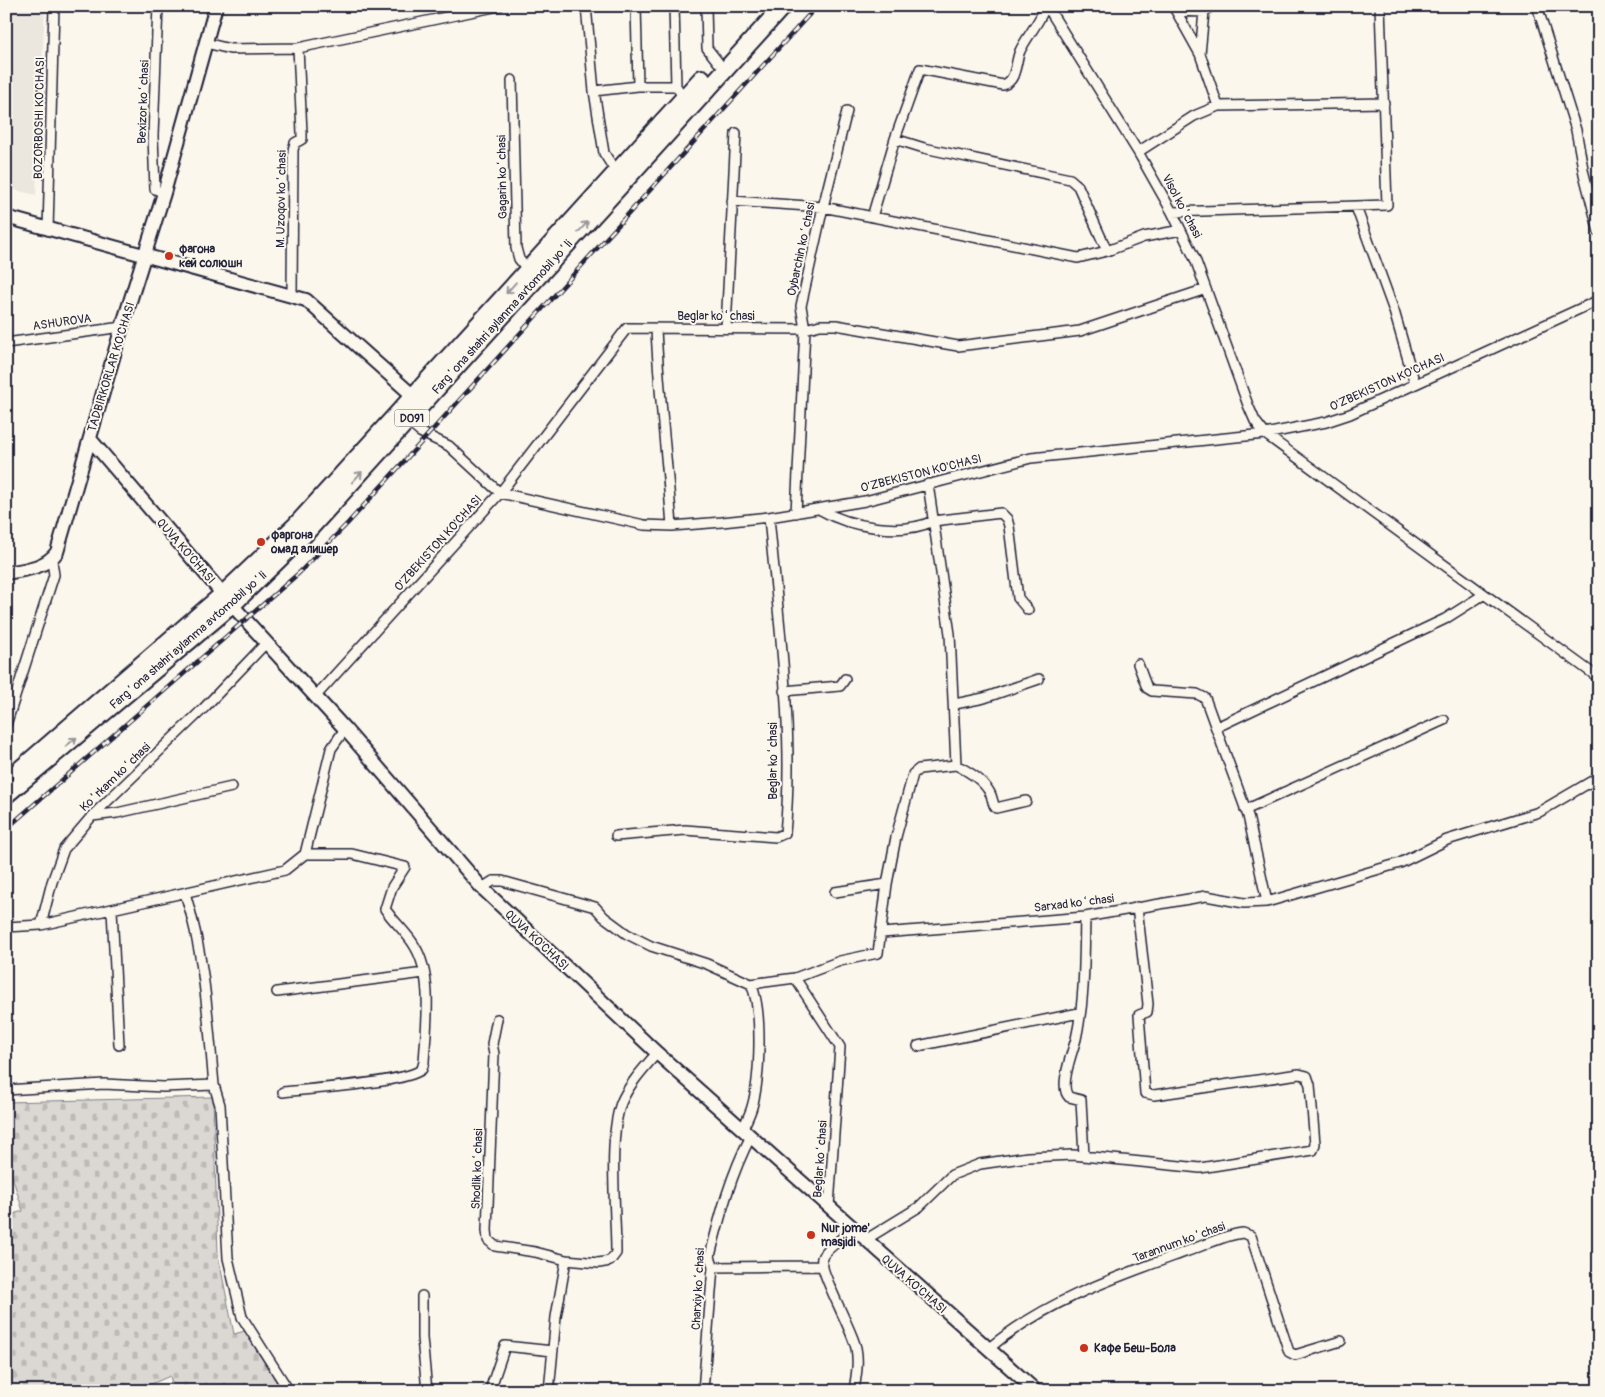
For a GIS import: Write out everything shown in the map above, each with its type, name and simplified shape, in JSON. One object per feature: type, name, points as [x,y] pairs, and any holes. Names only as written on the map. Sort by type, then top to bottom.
[{"type":"highway","name":"Fargʻona shahri aylanma avtomobil yoʻli","points":[[6,795],[304,534],[408,422],[418,400],[527,269],[616,172],[680,92],[718,62],[767,6]]},
{"type":"highway","name":"Fargʻona shahri aylanma avtomobil yoʻli","points":[[6,780],[228,599],[296,525],[418,400],[783,6]]},
{"type":"main road","name":"TADBIRKORLAR KO'CHASI","points":[[52,561],[60,543],[122,327],[146,256],[216,6]]},
{"type":"main road","points":[[6,217],[292,295],[309,302],[418,400]]},
{"type":"main road","name":"QUVA KO'CHASI","points":[[90,439],[266,643],[345,729],[482,888],[657,1052],[1036,1391]]},
{"type":"main road","points":[[6,573],[29,569],[52,561]]},
{"type":"street","name":"BOZORBOSHI KO'CHASI","points":[[48,230],[54,6]]},
{"type":"street","name":"Bexizor koʻchasi","points":[[158,6],[154,145],[155,189],[164,193]]},
{"type":"street","points":[[206,43],[230,49],[298,48],[498,6]]},
{"type":"street","points":[[586,6],[594,91],[604,153],[616,172]]},
{"type":"street","points":[[636,6],[638,86]]},
{"type":"street","points":[[594,91],[638,86],[680,92],[674,6]]},
{"type":"street","points":[[706,6],[707,48],[718,62]]},
{"type":"street","points":[[1172,212],[1387,205],[1380,6]]},
{"type":"street","points":[[1537,6],[1576,130],[1584,174],[1599,232]]},
{"type":"street","points":[[872,217],[895,139],[920,69],[1003,84],[1008,83],[1012,78],[1018,54],[1026,37],[1046,7]]},
{"type":"street","name":"Visol koʻchasi","points":[[1046,7],[1138,152],[1172,212],[1196,260],[1248,405],[1255,421],[1265,434]]},
{"type":"street","points":[[1174,9],[1200,54],[1218,106]]},
{"type":"street","points":[[1174,9],[1208,9],[1200,54]]},
{"type":"street","name":"M. Uzoqov koʻchasi","points":[[292,295],[293,150],[294,145],[302,139],[298,48]]},
{"type":"street","name":"Gagarin koʻchasi","points":[[512,80],[516,248],[519,259],[527,269]]},
{"type":"street","points":[[1138,152],[1194,116],[1218,106],[1384,103]]},
{"type":"street","name":"Oybarchin koʻchasi","points":[[796,513],[805,329],[801,306],[823,208],[848,111]]},
{"type":"street","points":[[726,328],[736,132]]},
{"type":"street","points":[[895,139],[924,148],[1070,179],[1078,186],[1107,251]]},
{"type":"street","points":[[732,201],[823,208],[1078,258],[1107,251],[1144,237],[1181,230]]},
{"type":"street","points":[[1356,207],[1394,311],[1415,384]]},
{"type":"street","name":"Beglar koʻchasi","points":[[500,493],[627,328],[805,329],[820,325],[836,325],[958,346],[1080,331],[1206,289]]},
{"type":"street","name":"O'ZBEKISTON KO'CHASI","points":[[314,697],[500,493],[644,525],[672,526],[769,518],[821,510],[1039,456],[1265,434],[1326,422],[1370,406],[1599,300]]},
{"type":"street","name":"ASHUROVA","points":[[6,343],[122,327]]},
{"type":"street","points":[[656,329],[659,391],[666,446],[672,526]]},
{"type":"street","points":[[408,422],[420,432],[449,446],[500,493]]},
{"type":"street","points":[[1265,434],[1599,678]]},
{"type":"street","points":[[928,484],[950,634],[956,765]]},
{"type":"street","points":[[821,510],[834,518],[884,529],[924,525],[933,521],[996,512],[1004,514],[1009,526],[1018,598],[1028,610]]},
{"type":"street","name":"Beglar koʻchasi","points":[[616,836],[685,830],[783,836],[786,829],[787,751],[784,691],[769,518]]},
{"type":"street","name":"TADBIRKORLAR KO'CHASI","points":[[6,725],[54,575],[52,561]]},
{"type":"street","points":[[1217,727],[1445,619],[1483,595]]},
{"type":"street","name":"Koʻrkam koʻchasi","points":[[40,926],[52,882],[64,849],[92,816],[204,708],[266,643]]},
{"type":"street","points":[[1138,664],[1148,688],[1152,691],[1201,695],[1204,698],[1217,727],[1248,816],[1267,902]]},
{"type":"street","points":[[784,691],[840,686],[845,679]]},
{"type":"street","points":[[954,704],[984,698],[1039,679]]},
{"type":"street","points":[[1245,810],[1444,720]]},
{"type":"street","points":[[6,927],[40,926],[285,870],[305,854],[331,749],[345,729]]},
{"type":"street","points":[[482,888],[493,881],[502,881],[595,907],[604,917],[627,934],[651,946],[708,964],[751,984],[796,978],[840,961],[876,954],[880,949],[887,884],[896,837],[915,771],[922,768],[956,765],[967,770],[990,792],[996,808],[1026,801]]},
{"type":"street","name":"Sarxad koʻchasi","points":[[882,933],[1085,916],[1206,896],[1244,903],[1267,902],[1400,863],[1448,840],[1540,812],[1599,777]]},
{"type":"street","points":[[92,816],[117,813],[232,787]]},
{"type":"street","points":[[283,1092],[363,1083],[419,1072],[424,1062],[427,1014],[424,966],[414,945],[385,909],[392,886],[404,867],[352,854],[305,854]]},
{"type":"street","points":[[835,892],[887,884]]},
{"type":"street","points":[[185,894],[198,940],[207,999],[214,1085],[220,1105],[228,1258],[242,1317],[289,1391]]},
{"type":"street","points":[[865,1240],[919,1206],[952,1175],[980,1164],[1028,1156],[1084,1156],[1200,1168],[1313,1150],[1315,1144],[1310,1085],[1307,1076],[1300,1074],[1154,1095],[1145,1093],[1139,1015],[1146,1012],[1148,1004],[1137,908]]},
{"type":"street","points":[[112,910],[119,1045]]},
{"type":"street","points":[[1084,1156],[1082,1104],[1078,1098],[1069,1097],[1066,1093],[1068,1060],[1075,1041],[1079,1013],[1084,961],[1085,916]]},
{"type":"street","points":[[276,992],[424,973]]},
{"type":"street","name":"Beglar koʻchasi","points":[[796,978],[840,1047],[829,1206]]},
{"type":"street","name":"Charxiy koʻchasi","points":[[703,1391],[712,1266],[710,1256],[725,1195],[740,1156],[752,1108],[758,1051],[756,1007],[751,984]]},
{"type":"street","points":[[918,1046],[1079,1013]]},
{"type":"street","name":"Shodlik koʻchasi","points":[[497,1019],[492,1044],[494,1054],[488,1240],[495,1246],[535,1252],[566,1260],[599,1263],[610,1261],[616,1253],[614,1145],[618,1115],[622,1101],[632,1084],[657,1052]]},
{"type":"street","points":[[6,1090],[104,1084],[163,1088],[214,1085]]},
{"type":"street","points":[[854,1229],[824,1254],[822,1259],[823,1266],[856,1346],[857,1367],[854,1391]]},
{"type":"street","name":"Tarannum koʻchasi","points":[[988,1349],[1013,1328],[1060,1301],[1174,1256],[1243,1233],[1250,1236],[1289,1352],[1295,1355],[1341,1341]]},
{"type":"street","points":[[549,1391],[556,1317],[566,1260]]},
{"type":"street","points":[[712,1266],[823,1266]]},
{"type":"street","points":[[422,1296],[422,1341],[427,1391]]},
{"type":"street","points":[[487,1391],[491,1387],[505,1346],[553,1351]]},
{"type":"shaded area","points":[[6,6],[45,6],[36,195],[6,188]]},
{"type":"green space","points":[[213,1097],[218,1255],[234,1334],[245,1331],[267,1363],[281,1391],[174,1391],[170,1376],[135,1391],[6,1391],[6,1216],[23,1211],[6,1157],[6,1102]]},
{"type":"railway","points":[[6,829],[299,573],[348,523],[817,6]]},
{"type":"place","name":"фагона кей солюшн","points":[[169,256]]},
{"type":"place","name":"фаргона омад алишер","points":[[261,542]]},
{"type":"place","name":"Nur jome' masjidi","points":[[811,1235]]},
{"type":"place","name":"Кафе Беш-Бола","points":[[1084,1348]]}]
